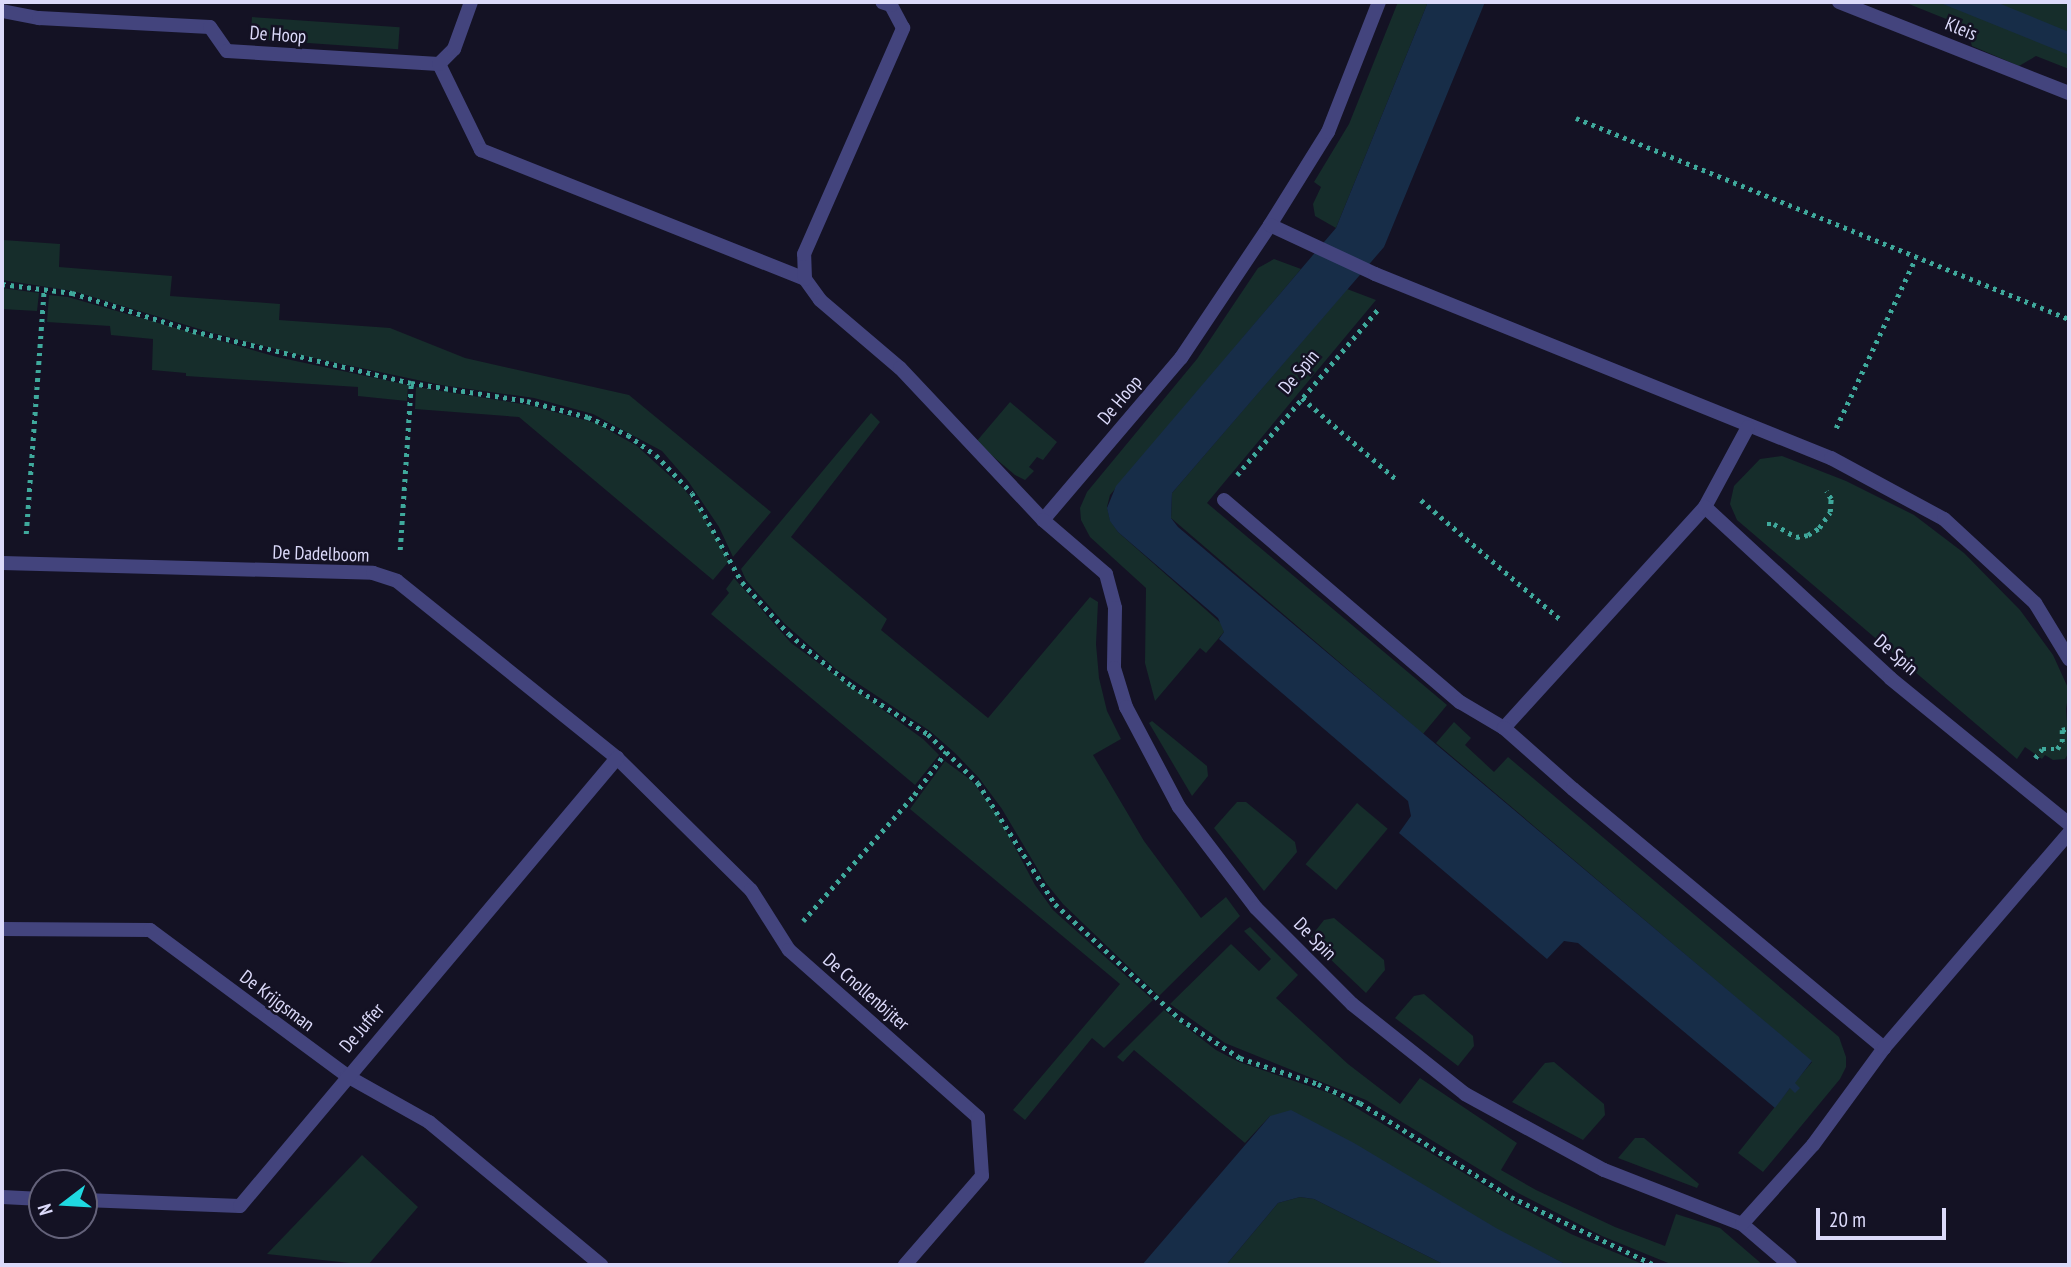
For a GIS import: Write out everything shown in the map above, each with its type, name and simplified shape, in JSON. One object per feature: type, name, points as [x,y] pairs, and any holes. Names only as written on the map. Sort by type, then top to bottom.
[{"type":"street","points":[[471,2],[454,49],[439,64],[481,150],[805,279],[820,300],[900,368],[1043,520]]},
{"type":"street","points":[[805,279],[804,254],[903,28],[891,5],[882,2]]},
{"type":"street","name":"De Hoop","points":[[1043,520],[1181,358],[1270,225],[1328,132],[1379,2]]},
{"type":"street","name":"Kleis","points":[[1839,2],[2069,93]]},
{"type":"street","name":"De Hoop","points":[[2,11],[39,18],[209,27],[227,51],[439,64]]},
{"type":"street","points":[[1270,225],[1375,274],[1822,455],[1944,519],[2035,603],[2069,659]]},
{"type":"street","points":[[1504,728],[1704,507],[1748,427]]},
{"type":"street","points":[[1224,500],[1460,702],[1504,728],[1573,789],[1884,1048]]},
{"type":"street","name":"De Spin","points":[[1704,507],[1890,678],[2069,824]]},
{"type":"street","name":"De Spin","points":[[1043,520],[1106,574],[1115,608],[1114,668],[1126,707],[1179,807],[1256,908],[1352,1003],[1465,1094],[1604,1170],[1742,1224],[1790,1265]]},
{"type":"street","name":"De Dadelboom","points":[[2,563],[373,573],[397,581],[617,758]]},
{"type":"street","name":"De Cnollenbijter","points":[[617,758],[751,890],[784,943],[978,1116],[982,1176],[905,1265]]},
{"type":"street","name":"De Juffer","points":[[98,1201],[240,1206],[617,758]]},
{"type":"street","points":[[1742,1224],[1812,1145],[1884,1048],[2069,833]]},
{"type":"street","name":"De Krijgsman","points":[[2,929],[150,930],[347,1076],[429,1122],[601,1265]]},
{"type":"street","points":[[2,1197],[28,1198]]},
{"type":"path","points":[[1576,118],[2069,319]]},
{"type":"path","points":[[1743,542],[1761,523],[1774,524],[1796,537],[1808,535],[1819,528],[1830,512],[1831,499],[1825,489],[1812,481],[1915,258]]},
{"type":"path","points":[[2,284],[72,293],[193,331],[411,383],[527,401],[588,417],[628,435],[656,455],[692,493],[719,536],[742,582],[789,634],[852,686],[928,734],[985,792],[1055,904],[1180,1019],[1240,1058],[1318,1084],[1360,1103],[1511,1197],[1655,1265]]},
{"type":"path","name":"De Spin","points":[[1224,500],[1225,490],[1400,284]]},
{"type":"path","points":[[24,565],[44,291]]},
{"type":"path","points":[[397,581],[411,383]]},
{"type":"path","points":[[1302,398],[1396,478]]},
{"type":"path","points":[[1421,500],[1585,640]]},
{"type":"path","points":[[2017,780],[2042,748],[2057,749],[2062,742],[2062,730],[2069,728]]},
{"type":"path","points":[[784,943],[914,794],[946,752]]},
{"type":"green space","points":[[1398,2],[1428,2],[1336,228],[1315,216],[1313,204],[1321,187],[1314,182],[1349,124]]},
{"type":"green space","points":[[1904,2],[2069,2],[2069,69],[2036,56],[2019,66],[1972,46],[1966,27]]},
{"type":"green space","points":[[252,17],[400,27],[398,49],[250,39]]},
{"type":"green space","points":[[3,240],[60,244],[59,267],[172,276],[170,296],[280,304],[279,320],[390,328],[465,358],[629,395],[771,512],[733,557],[719,527],[688,481],[662,451],[593,414],[534,398],[441,385],[295,354],[209,332],[73,291],[2,280]]},
{"type":"green space","points":[[1274,259],[1301,269],[1110,495],[1107,507],[1110,520],[1118,532],[1223,625],[1224,632],[1206,653],[1200,648],[1155,701],[1145,663],[1146,588],[1090,537],[1081,520],[1080,508],[1087,492],[1197,359],[1258,268]]},
{"type":"green space","points":[[2,288],[39,293],[37,311],[2,309]]},
{"type":"green space","points":[[1347,289],[1376,300],[1207,503],[1447,705],[1423,734],[1171,518],[1172,493]]},
{"type":"green space","points":[[49,295],[68,297],[277,357],[408,385],[407,401],[358,396],[358,387],[186,376],[186,373],[152,370],[153,339],[111,335],[110,326],[47,322]]},
{"type":"green space","points":[[416,387],[528,405],[596,423],[637,446],[683,488],[700,509],[729,561],[713,580],[519,417],[415,409]]},
{"type":"green space","points":[[1010,402],[1057,442],[1043,460],[1037,457],[1029,467],[1034,471],[1025,480],[1015,475],[976,442]]},
{"type":"green space","points":[[871,413],[880,422],[791,537],[887,619],[881,630],[988,718],[1090,597],[1098,602],[1096,644],[1099,678],[1107,711],[1121,739],[1093,755],[1144,841],[1201,918],[1226,897],[1240,916],[1159,996],[1063,904],[1046,883],[1002,809],[979,778],[955,753],[930,731],[836,669],[785,624],[746,580],[741,569]]},
{"type":"green space","points":[[1782,456],[1846,481],[1914,515],[1964,553],[2020,610],[2053,655],[2069,690],[2066,709],[2069,752],[2065,759],[2053,760],[2045,755],[2042,759],[2025,747],[2017,759],[1737,520],[1730,504],[1734,486],[1760,459]]},
{"type":"green space","points":[[734,578],[791,643],[923,739],[939,755],[915,785],[711,614],[729,593],[726,589]]},
{"type":"green space","points":[[1152,721],[1207,766],[1208,776],[1192,796],[1149,723]]},
{"type":"green space","points":[[1454,722],[1471,738],[1465,745],[1494,772],[1508,757],[1839,1037],[1846,1057],[1846,1067],[1840,1079],[1763,1172],[1738,1153],[1790,1088],[1799,1088],[1794,1083],[1812,1062],[1436,743]]},
{"type":"green space","points":[[945,761],[972,781],[997,814],[1035,885],[1053,910],[1153,1000],[1104,1048],[1092,1038],[1025,1120],[1013,1110],[1120,984],[910,809]]},
{"type":"green space","points":[[1237,802],[1246,802],[1295,842],[1297,852],[1264,891],[1214,828]]},
{"type":"green space","points":[[1357,803],[1388,829],[1336,890],[1306,864]]},
{"type":"green space","points":[[1334,918],[1384,960],[1385,970],[1366,993],[1309,939],[1324,920]]},
{"type":"green space","points":[[1250,927],[1298,975],[1276,998],[1348,1064],[1400,1104],[1420,1078],[1517,1143],[1501,1170],[1536,1190],[1615,1227],[1665,1246],[1676,1214],[1720,1228],[1763,1265],[1673,1265],[1602,1236],[1518,1193],[1366,1100],[1225,1043],[1170,1004],[1231,944],[1259,971],[1271,959],[1244,931]]},
{"type":"green space","points":[[1424,994],[1473,1036],[1474,1046],[1458,1066],[1395,1018],[1414,996]]},
{"type":"green space","points":[[1164,1010],[1216,1050],[1239,1062],[1335,1095],[1515,1204],[1571,1234],[1645,1265],[1567,1265],[1270,1116],[1245,1143],[1134,1050],[1123,1062],[1117,1057]]},
{"type":"green space","points":[[1554,1062],[1604,1104],[1605,1115],[1583,1140],[1512,1102],[1545,1063]]},
{"type":"green space","points":[[1635,1138],[1644,1138],[1699,1184],[1697,1188],[1618,1158]]},
{"type":"green space","points":[[362,1155],[418,1207],[368,1265],[267,1254]]},
{"type":"green space","points":[[1300,1197],[1314,1199],[1445,1265],[1226,1265],[1278,1203]]},
{"type":"water","points":[[1428,2],[1485,2],[1384,247],[1172,493],[1171,518],[1178,527],[1812,1061],[1795,1083],[1800,1088],[1795,1093],[1790,1088],[1775,1108],[1578,943],[1564,941],[1547,959],[1399,833],[1411,816],[1408,801],[1219,639],[1224,632],[1218,618],[1118,532],[1110,521],[1107,508],[1116,486],[1336,228]]},
{"type":"water","points":[[1938,2],[1996,2],[2069,32],[2069,55]]},
{"type":"water","points":[[1291,1110],[1354,1143],[1496,1228],[1567,1265],[1445,1265],[1314,1199],[1300,1197],[1278,1203],[1226,1265],[1142,1265],[1270,1116]]}]
